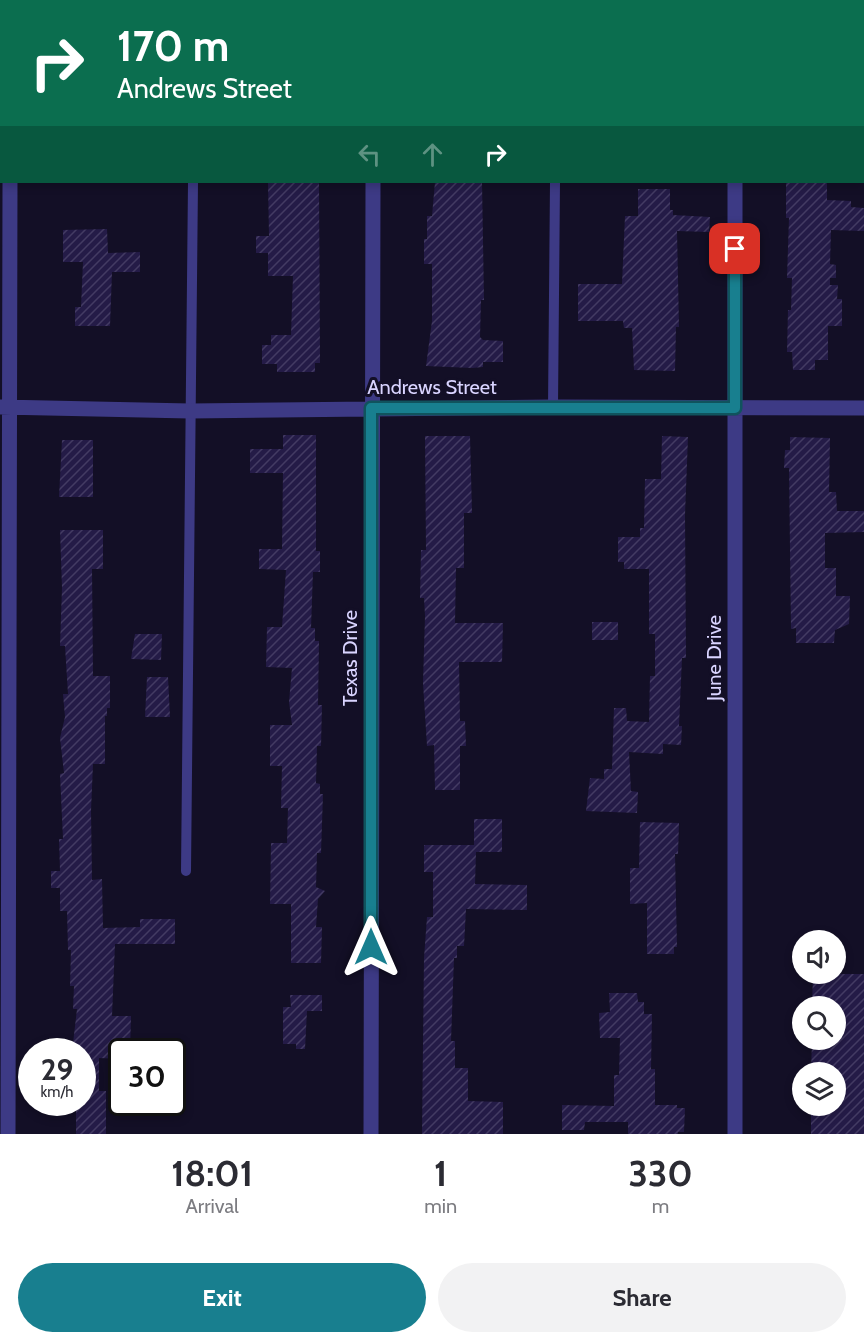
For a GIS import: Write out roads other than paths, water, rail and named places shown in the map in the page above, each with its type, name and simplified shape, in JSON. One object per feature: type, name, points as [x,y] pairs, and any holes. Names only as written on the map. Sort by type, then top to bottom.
[{"type":"street","points":[[8,1134],[4,407],[10,183]]},
{"type":"street","name":"Texas Drive","points":[[371,1134],[373,183]]},
{"type":"street","name":"June Drive","points":[[735,183],[735,1134]]},
{"type":"street","name":"Andrews Street","points":[[4,407],[190,411],[553,407],[864,408]]},
{"type":"lane","points":[[186,872],[193,183]]},
{"type":"lane","points":[[553,407],[555,183]]}]
